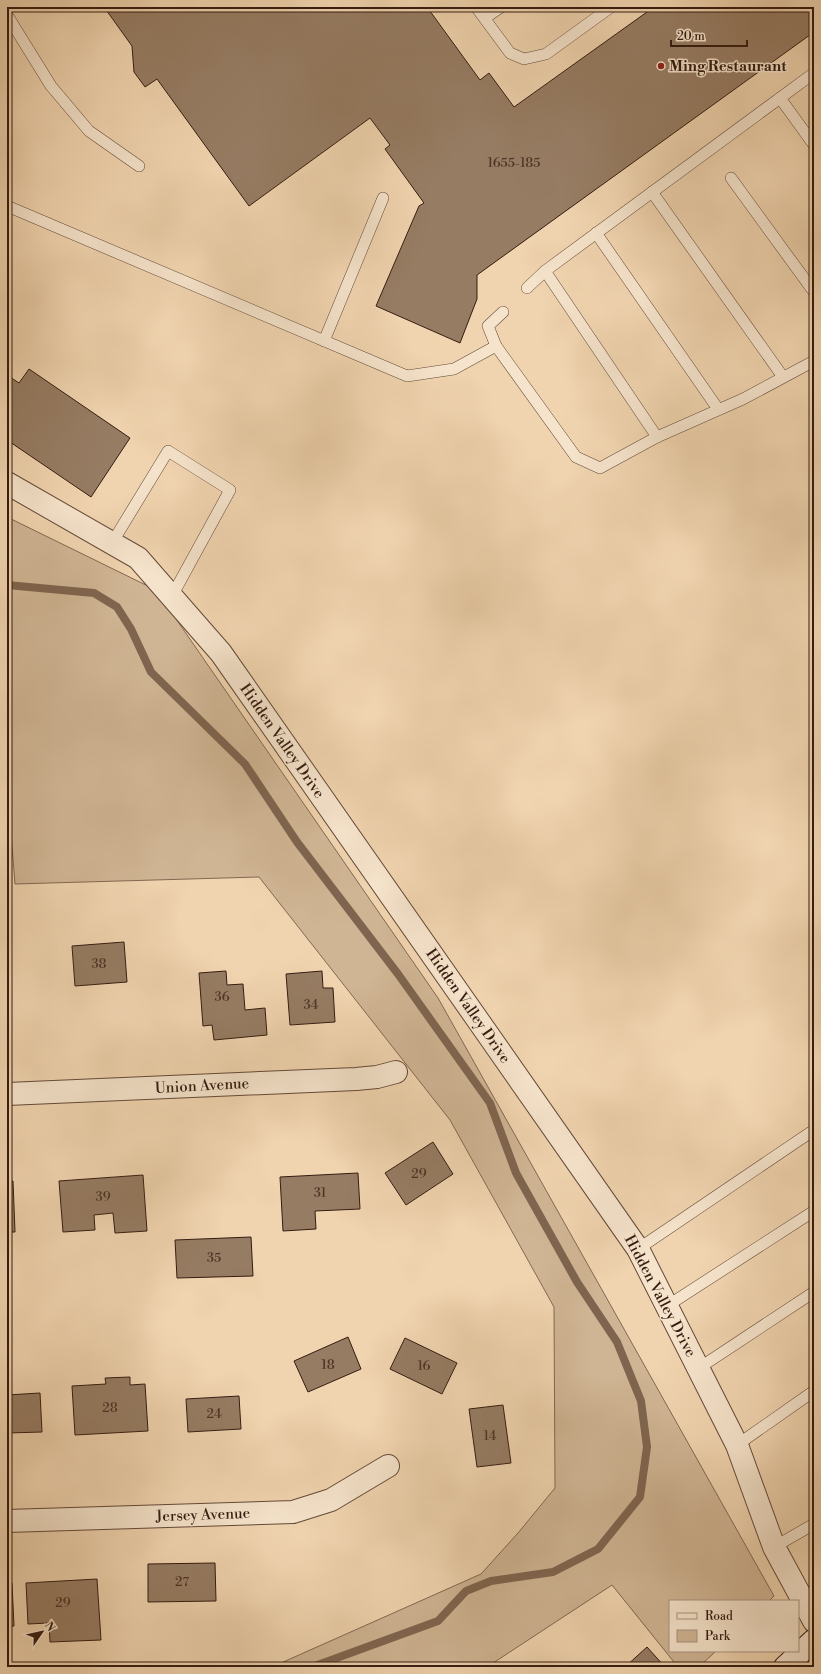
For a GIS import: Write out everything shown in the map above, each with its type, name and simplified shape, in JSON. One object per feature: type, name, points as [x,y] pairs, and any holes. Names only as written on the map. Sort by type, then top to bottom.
[{"type":"street","name":"Hidden Valley Drive","points":[[7,483],[138,558],[220,653],[638,1248],[738,1445],[774,1547],[814,1621]]},
{"type":"street","name":"Union Avenue","points":[[7,1094],[356,1079],[377,1077],[396,1072]]},
{"type":"street","name":"Jersey Avenue","points":[[7,1521],[293,1512],[331,1500],[388,1466]]},
{"type":"street","points":[[785,1667],[814,1640]]},
{"type":"lane","points":[[476,7],[510,53],[524,60],[546,54],[611,7]]},
{"type":"lane","points":[[484,18],[501,7]]},
{"type":"lane","points":[[7,15],[52,86],[89,131],[139,166]]},
{"type":"lane","points":[[527,288],[545,271],[814,73]]},
{"type":"lane","points":[[780,98],[814,145]]},
{"type":"lane","points":[[731,178],[814,292]]},
{"type":"lane","points":[[652,192],[783,377]]},
{"type":"lane","points":[[324,341],[383,198]]},
{"type":"lane","points":[[7,206],[407,376],[454,369],[496,346]]},
{"type":"lane","points":[[596,233],[718,409]]},
{"type":"lane","points":[[545,271],[657,437]]},
{"type":"lane","points":[[502,312],[488,326],[496,346],[576,457],[600,468],[657,437],[742,399],[814,361]]},
{"type":"lane","points":[[112,543],[168,452],[230,490],[172,596]]},
{"type":"lane","points":[[638,1248],[814,1130]]},
{"type":"lane","points":[[667,1306],[814,1211]]},
{"type":"lane","points":[[699,1368],[814,1292]]},
{"type":"lane","points":[[738,1445],[814,1391]]},
{"type":"lane","points":[[774,1547],[814,1524]]},
{"type":"green space","points":[[7,517],[156,590],[438,998],[774,1596],[770,1600],[669,1600],[669,1652],[715,1652],[699,1667],[678,1667],[612,1585],[487,1667],[272,1667],[481,1574],[518,1533],[555,1488],[554,1307],[450,1120],[259,877],[15,884],[7,783]]},
{"type":"building","points":[[104,7],[427,7],[480,80],[489,73],[514,107],[654,7],[814,7],[814,32],[477,275],[477,299],[460,343],[376,306],[419,206],[424,203],[385,149],[390,145],[370,118],[249,206],[157,79],[145,87],[134,72],[132,46]]},
{"type":"building","points":[[29,369],[130,438],[91,497],[7,440],[7,375],[19,383]]},
{"type":"building","points":[[124,942],[127,982],[75,986],[72,946]]},
{"type":"building","points":[[226,971],[227,985],[243,984],[245,1010],[265,1008],[267,1035],[214,1040],[212,1025],[203,1026],[199,973]]},
{"type":"building","points":[[322,971],[323,988],[333,988],[335,1022],[290,1025],[286,974]]},
{"type":"building","points":[[433,1142],[453,1174],[406,1205],[385,1173]]},
{"type":"building","points":[[358,1173],[360,1209],[315,1211],[316,1229],[283,1231],[280,1177]]},
{"type":"building","points":[[143,1175],[147,1231],[115,1233],[113,1213],[94,1215],[95,1230],[63,1232],[59,1181]]},
{"type":"building","points":[[7,1181],[13,1181],[15,1232],[7,1232]]},
{"type":"building","points":[[251,1237],[253,1276],[177,1278],[175,1240]]},
{"type":"building","points":[[348,1337],[361,1369],[308,1392],[294,1361]]},
{"type":"building","points":[[405,1338],[457,1363],[442,1394],[390,1369]]},
{"type":"building","points":[[130,1377],[130,1385],[145,1384],[148,1431],[75,1435],[72,1386],[106,1384],[105,1378]]},
{"type":"building","points":[[40,1393],[42,1432],[7,1433],[7,1395]]},
{"type":"building","points":[[239,1396],[241,1429],[188,1432],[186,1399]]},
{"type":"building","points":[[503,1405],[511,1463],[477,1467],[469,1409]]},
{"type":"building","points":[[215,1563],[216,1601],[148,1602],[148,1564]]},
{"type":"building","points":[[97,1579],[101,1640],[50,1642],[49,1623],[28,1624],[26,1583]]},
{"type":"building","points":[[7,1583],[12,1583],[14,1626],[7,1626]]},
{"type":"building","points":[[647,1647],[665,1667],[625,1667]]},
{"type":"waterway","points":[[7,585],[94,593],[117,607],[131,629],[151,672],[245,764],[297,842],[398,974],[490,1103],[516,1173],[577,1282],[617,1342],[641,1401],[647,1447],[640,1497],[598,1549],[553,1572],[491,1581],[466,1591],[438,1621],[312,1667]]},
{"type":"place","name":"Ming Restaurant","points":[[661,66]]}]
